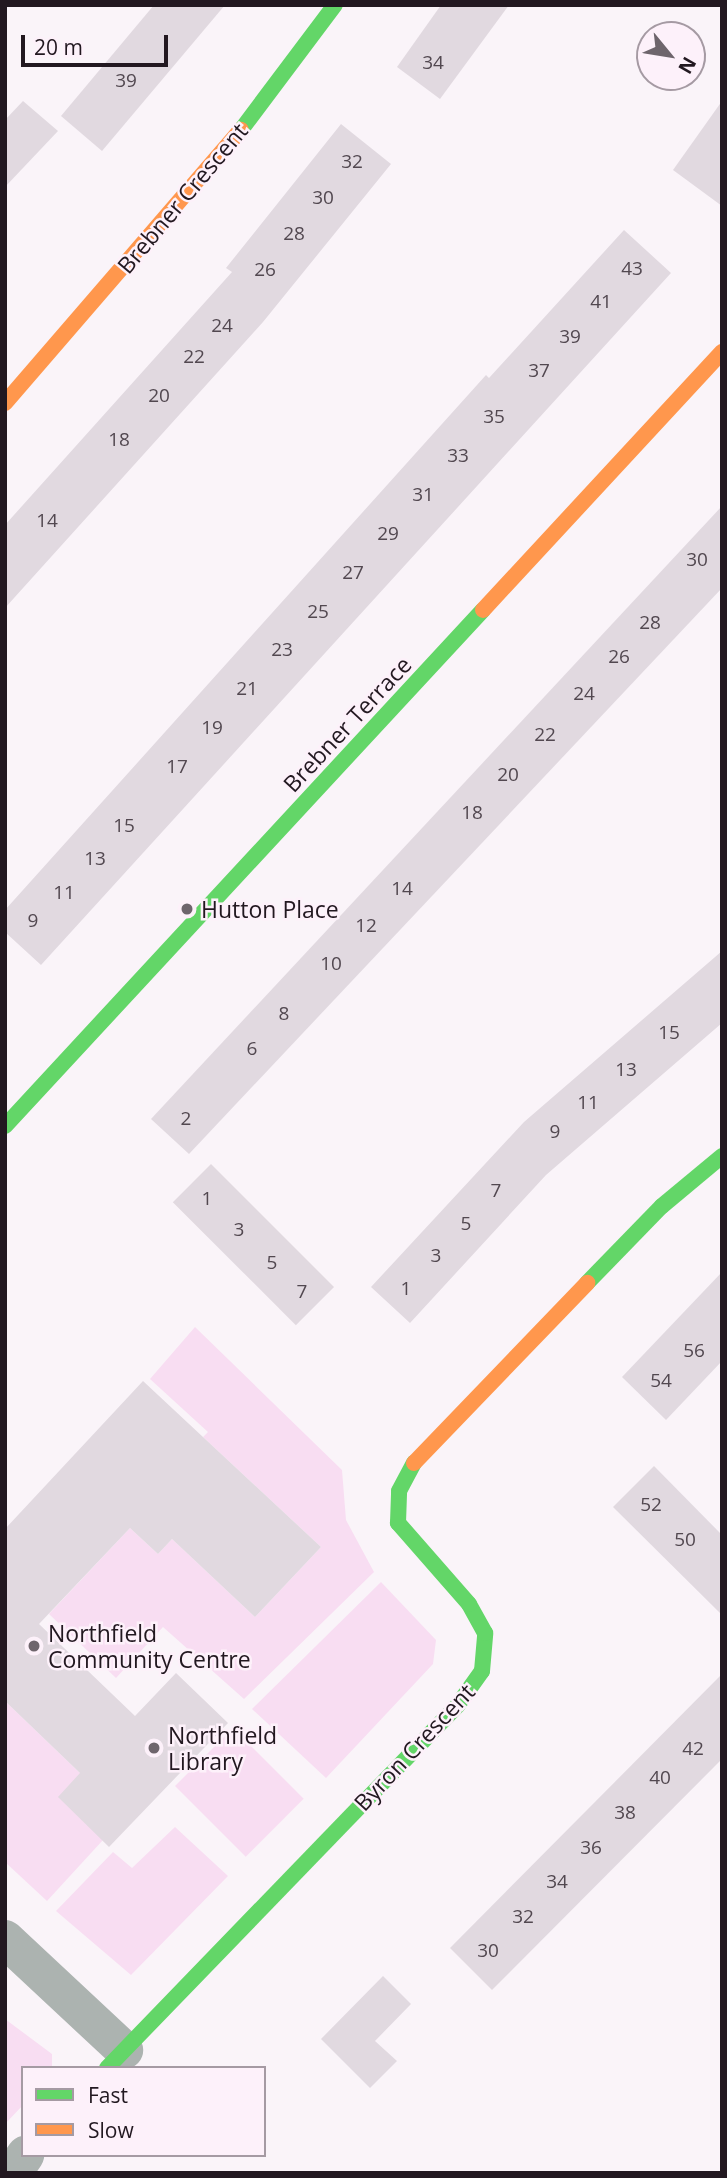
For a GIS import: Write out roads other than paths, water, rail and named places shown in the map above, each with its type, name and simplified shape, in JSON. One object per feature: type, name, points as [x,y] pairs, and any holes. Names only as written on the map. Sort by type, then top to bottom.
[{"type":"street","name":"Brebner Crescent","points":[[11,386],[234,139],[335,5]]},
{"type":"street","name":"Brebner Terrace","points":[[5,1126],[722,352]]},
{"type":"street","name":"Byron Crescent","points":[[116,2059],[457,1706],[482,1671],[485,1633],[469,1604],[398,1522],[399,1491],[417,1458],[662,1206],[722,1156]]},
{"type":"street","points":[[5,1939],[116,2059]]},
{"type":"street","points":[[13,2173],[24,2157]]},
{"type":"place","name":"Hutton Place","points":[[187,909]]},
{"type":"place","name":"Northfield Community Centre","points":[[34,1646]]},
{"type":"place","name":"Northfield Library","points":[[154,1748]]}]
